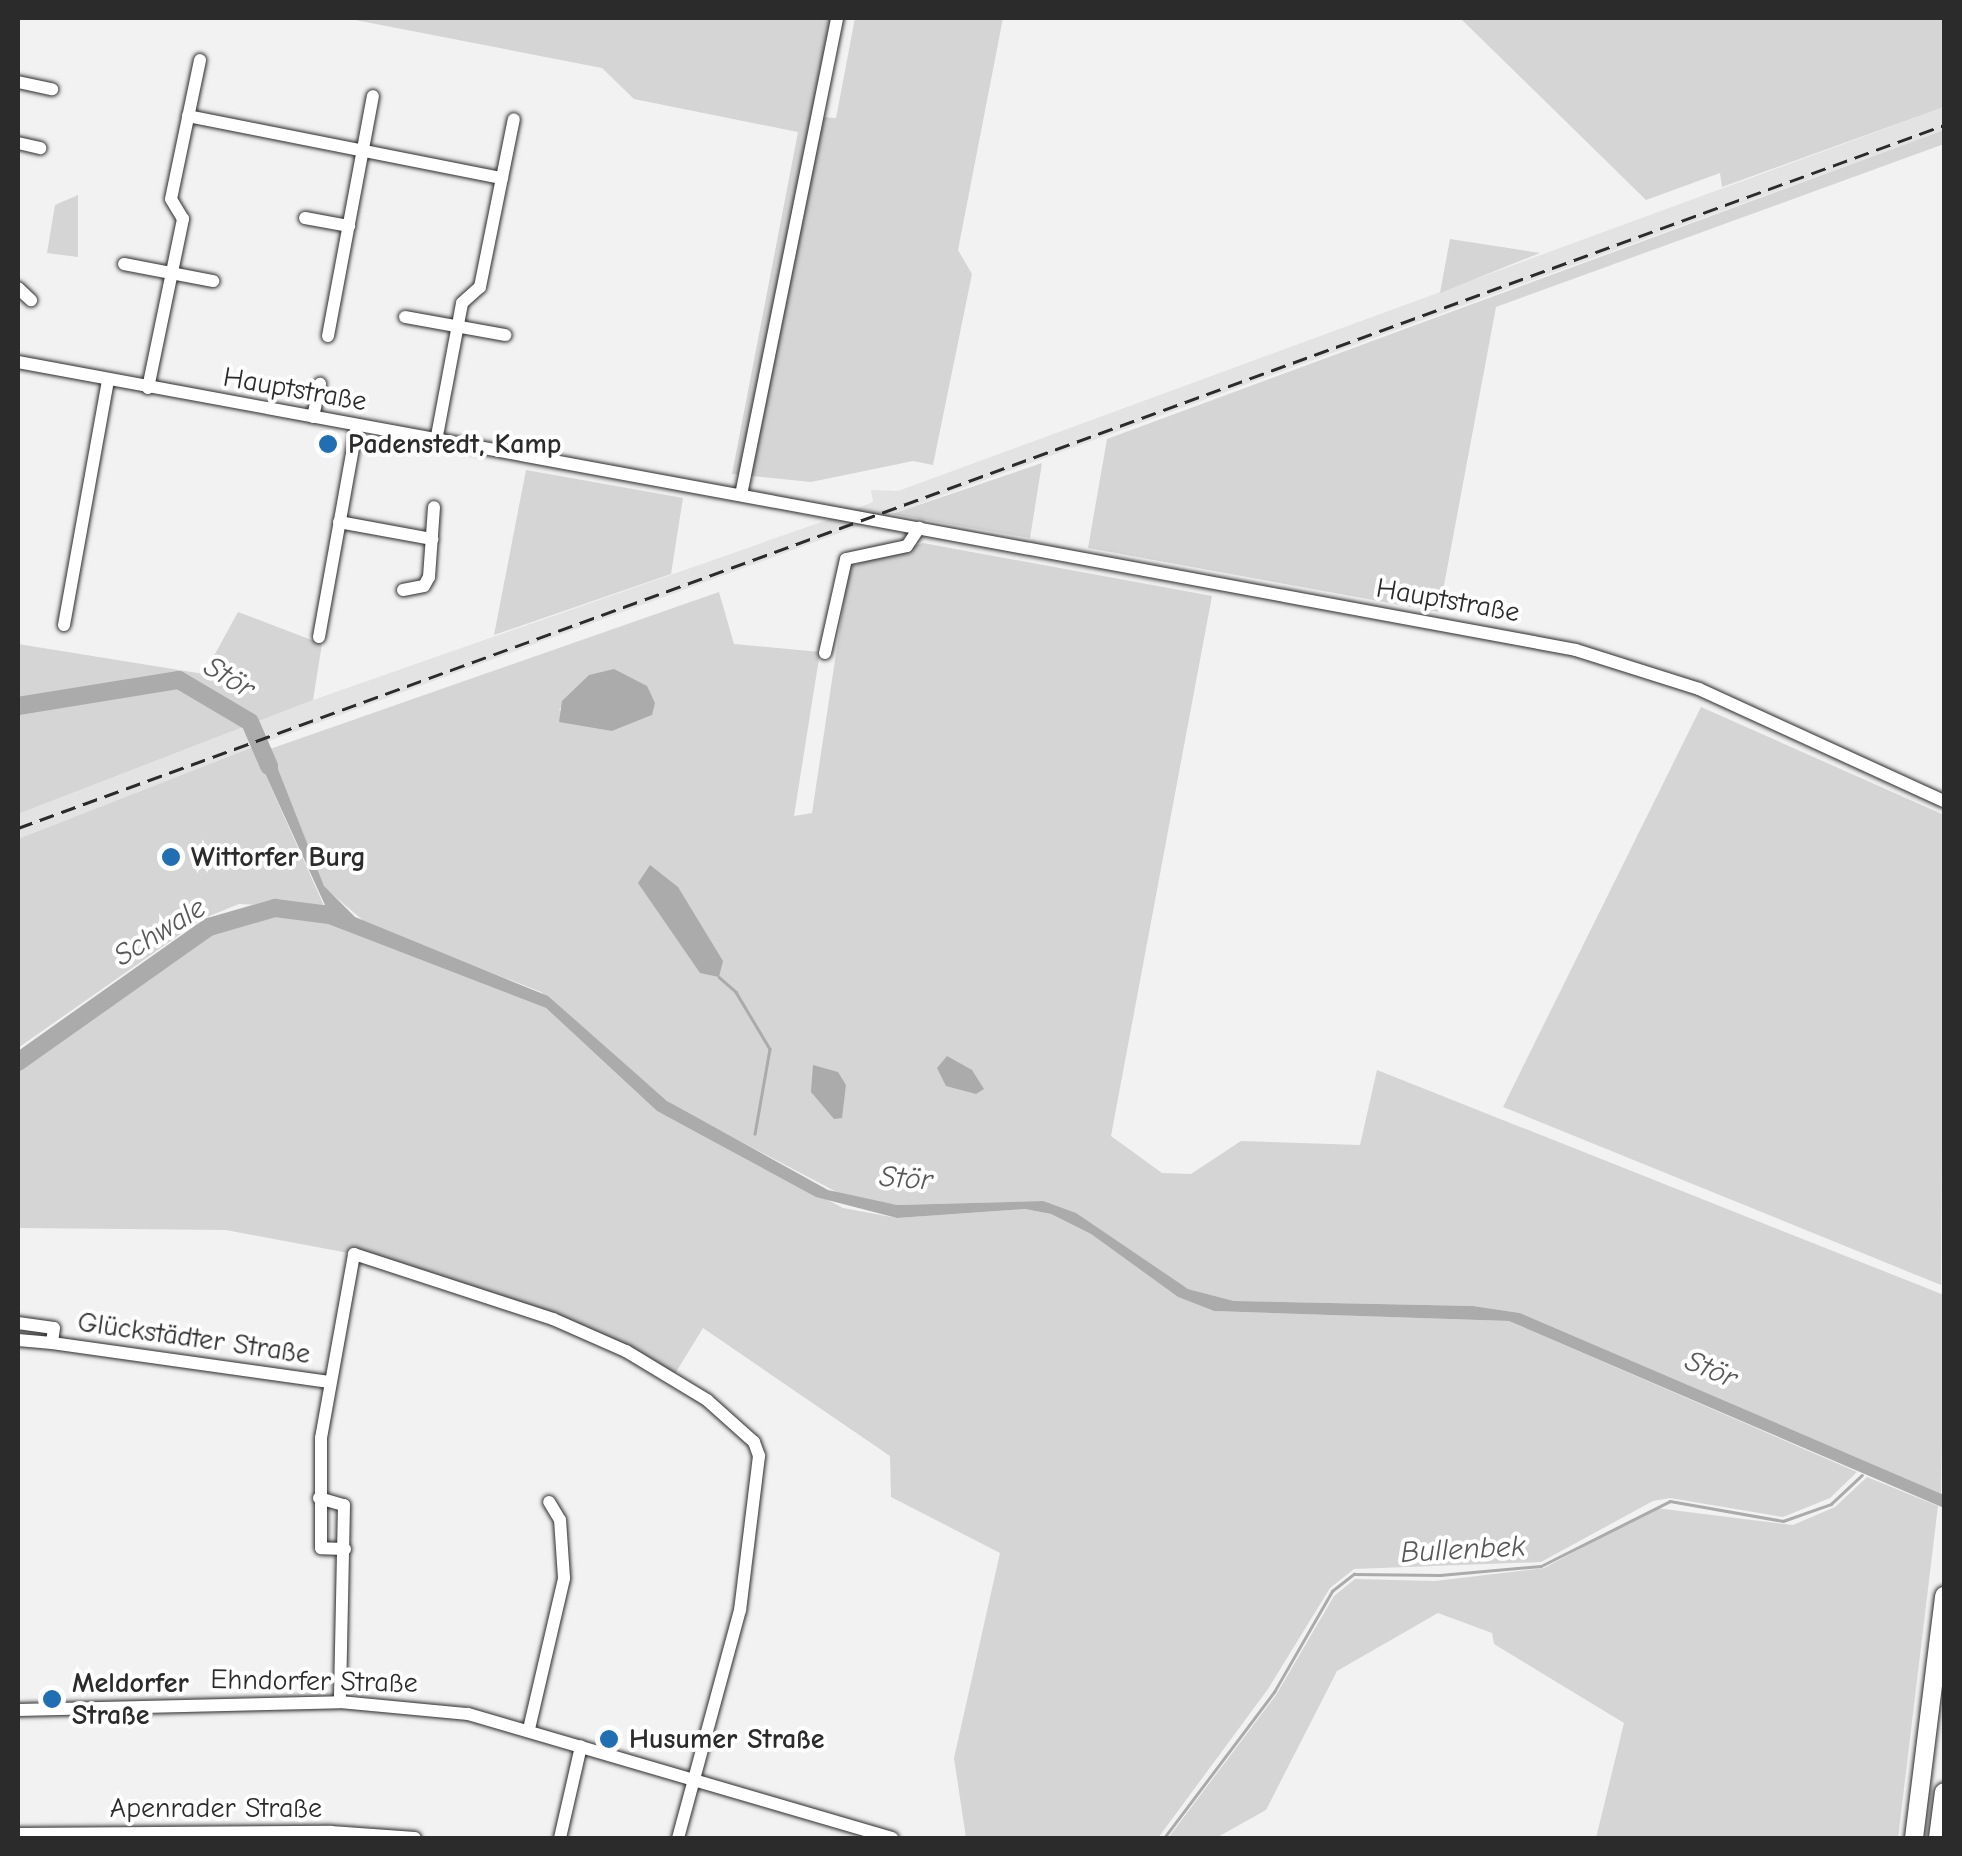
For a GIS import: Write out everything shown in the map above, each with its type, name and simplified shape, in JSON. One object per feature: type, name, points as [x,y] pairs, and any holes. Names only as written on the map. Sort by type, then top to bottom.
[{"type":"highway","points":[[1914,1838],[1944,1596]]},
{"type":"highway","points":[[1938,1838],[1944,1792]]},
{"type":"street","points":[[741,495],[837,18]]},
{"type":"street","points":[[148,388],[184,219],[171,199],[200,60]]},
{"type":"street","points":[[18,82],[52,89]]},
{"type":"street","points":[[328,336],[372,96]]},
{"type":"street","points":[[188,116],[502,178]]},
{"type":"street","points":[[436,441],[462,303],[480,287],[514,118]]},
{"type":"street","points":[[18,143],[40,148]]},
{"type":"street","points":[[305,218],[348,226]]},
{"type":"street","points":[[124,264],[213,281]]},
{"type":"street","points":[[18,288],[30,300]]},
{"type":"street","points":[[405,317],[505,335]]},
{"type":"street","name":"Hauptstraße","points":[[18,362],[1576,650],[1699,689],[1944,801]]},
{"type":"street","points":[[64,624],[108,381]]},
{"type":"street","points":[[313,418],[320,384]]},
{"type":"street","points":[[318,637],[357,425]]},
{"type":"street","points":[[403,590],[424,586],[434,507]]},
{"type":"street","points":[[339,522],[432,539]]},
{"type":"street","points":[[825,652],[846,558],[907,546],[919,528]]},
{"type":"street","points":[[344,1549],[321,1548],[319,1498],[329,1382],[354,1254],[553,1319],[626,1351],[707,1400],[754,1442],[759,1456],[752,1549],[678,1838]]},
{"type":"street","name":"Glückstädter Straße","points":[[18,1322],[54,1328],[52,1343]]},
{"type":"street","name":"Glückstädter Straße","points":[[18,1340],[329,1382]]},
{"type":"street","points":[[319,1498],[344,1505],[340,1702]]},
{"type":"street","points":[[529,1730],[564,1578],[560,1520],[549,1502]]},
{"type":"street","name":"Ehndorfer Straße","points":[[18,1710],[340,1702],[468,1714],[892,1838]]},
{"type":"street","points":[[560,1838],[582,1746]]},
{"type":"street","name":"Apenrader Straße","points":[[19,1835],[331,1832],[415,1838]]},
{"type":"shaded area","points":[[345,18],[837,18],[821,117],[836,118],[855,18],[1003,18],[958,250],[972,274],[933,465],[913,461],[811,482],[732,474],[798,132],[634,99],[602,68]]},
{"type":"shaded area","points":[[1460,18],[1944,18],[1944,107],[1722,187],[1720,173],[1646,200]]},
{"type":"shaded area","points":[[1944,107],[1944,130],[258,745],[18,839],[18,814],[313,700],[833,518],[873,502],[871,490],[898,491]]},
{"type":"shaded area","points":[[1944,130],[1944,144],[1496,307],[1439,612],[1088,548],[1107,439]]},
{"type":"shaded area","points":[[78,195],[78,257],[47,253],[55,205]]},
{"type":"shaded area","points":[[1450,239],[1540,253],[1440,293]]},
{"type":"shaded area","points":[[1042,463],[1030,538],[892,514]]},
{"type":"shaded area","points":[[526,470],[683,498],[671,574],[494,635]]},
{"type":"shaded area","points":[[923,543],[1212,596],[1111,1136],[1162,1173],[1191,1174],[1241,1141],[1360,1145],[1377,1070],[1944,1295],[1941,1494],[1520,1313],[1473,1306],[1234,1301],[1188,1289],[1043,1201],[897,1205],[848,1198],[673,1106],[541,992],[367,924],[324,887],[270,749],[719,592],[734,644],[820,652],[794,816],[812,813],[849,567]],"holes":[[[589,675],[652,715],[612,731],[559,710]]]},
{"type":"shaded area","points":[[238,612],[322,644],[313,700],[18,814],[18,644],[204,674]]},
{"type":"shaded area","points":[[614,669],[647,686],[655,703],[652,715],[612,731],[559,722],[562,701],[589,675]]},
{"type":"shaded area","points":[[1701,707],[1944,815],[1941,1285],[1503,1107]]},
{"type":"shaded area","points":[[267,741],[324,886],[355,917],[548,996],[667,1101],[828,1190],[897,1205],[1043,1201],[1076,1213],[1188,1289],[1234,1301],[1473,1306],[1520,1313],[1944,1495],[1944,1508],[1509,1321],[1214,1311],[1178,1297],[1091,1234],[1051,1214],[1025,1209],[897,1218],[816,1197],[657,1111],[546,1008],[310,917],[311,906],[325,905],[253,747]]},
{"type":"shaded area","points":[[253,747],[325,908],[239,904],[202,919],[18,1048],[18,839]]},
{"type":"shaded area","points":[[650,865],[678,887],[723,961],[719,977],[700,973],[638,883]]},
{"type":"shaded area","points":[[271,913],[347,927],[546,1008],[657,1111],[843,1208],[897,1218],[1025,1209],[1051,1214],[1091,1234],[1178,1297],[1214,1311],[1509,1321],[1857,1472],[1830,1498],[1783,1517],[1670,1498],[1653,1501],[1541,1562],[1354,1569],[1330,1588],[1268,1689],[1158,1838],[966,1838],[954,1758],[1000,1553],[891,1497],[890,1456],[703,1328],[673,1377],[626,1351],[354,1254],[226,1230],[18,1228],[18,1062],[209,927],[216,930]]},
{"type":"shaded area","points":[[947,1056],[972,1070],[984,1089],[976,1094],[946,1086],[937,1068]]},
{"type":"shaded area","points":[[813,1065],[838,1072],[846,1085],[842,1118],[834,1119],[811,1092]]},
{"type":"shaded area","points":[[1867,1477],[1938,1506],[1898,1838],[1596,1838],[1624,1723],[1494,1644],[1492,1633],[1438,1613],[1337,1671],[1266,1810],[1216,1838],[1168,1838],[1276,1695],[1334,1596],[1355,1579],[1435,1581],[1544,1568],[1656,1508],[1793,1525],[1835,1507]]},
{"type":"waterway","name":"Stör","points":[[18,706],[179,680],[250,722],[269,766]]},
{"type":"waterway","name":"Schwale","points":[[18,1062],[209,927],[275,908],[330,915]]},
{"type":"waterway","points":[[719,977],[736,992],[770,1049],[755,1134]]},
{"type":"waterway","name":"Bullenbek","points":[[1164,1838],[1274,1692],[1332,1591],[1354,1574],[1440,1575],[1541,1566],[1670,1501],[1783,1521],[1831,1504],[1862,1475]]},
{"type":"railway","points":[[18,828],[1944,125]]},
{"type":"place","name":"Padenstedt, Kamp","points":[[328,444]]},
{"type":"place","name":"Wittorfer Burg","points":[[171,857]]},
{"type":"place","name":"Meldorfer Straße","points":[[52,1699]]},
{"type":"place","name":"Husumer Straße","points":[[609,1739]]}]
